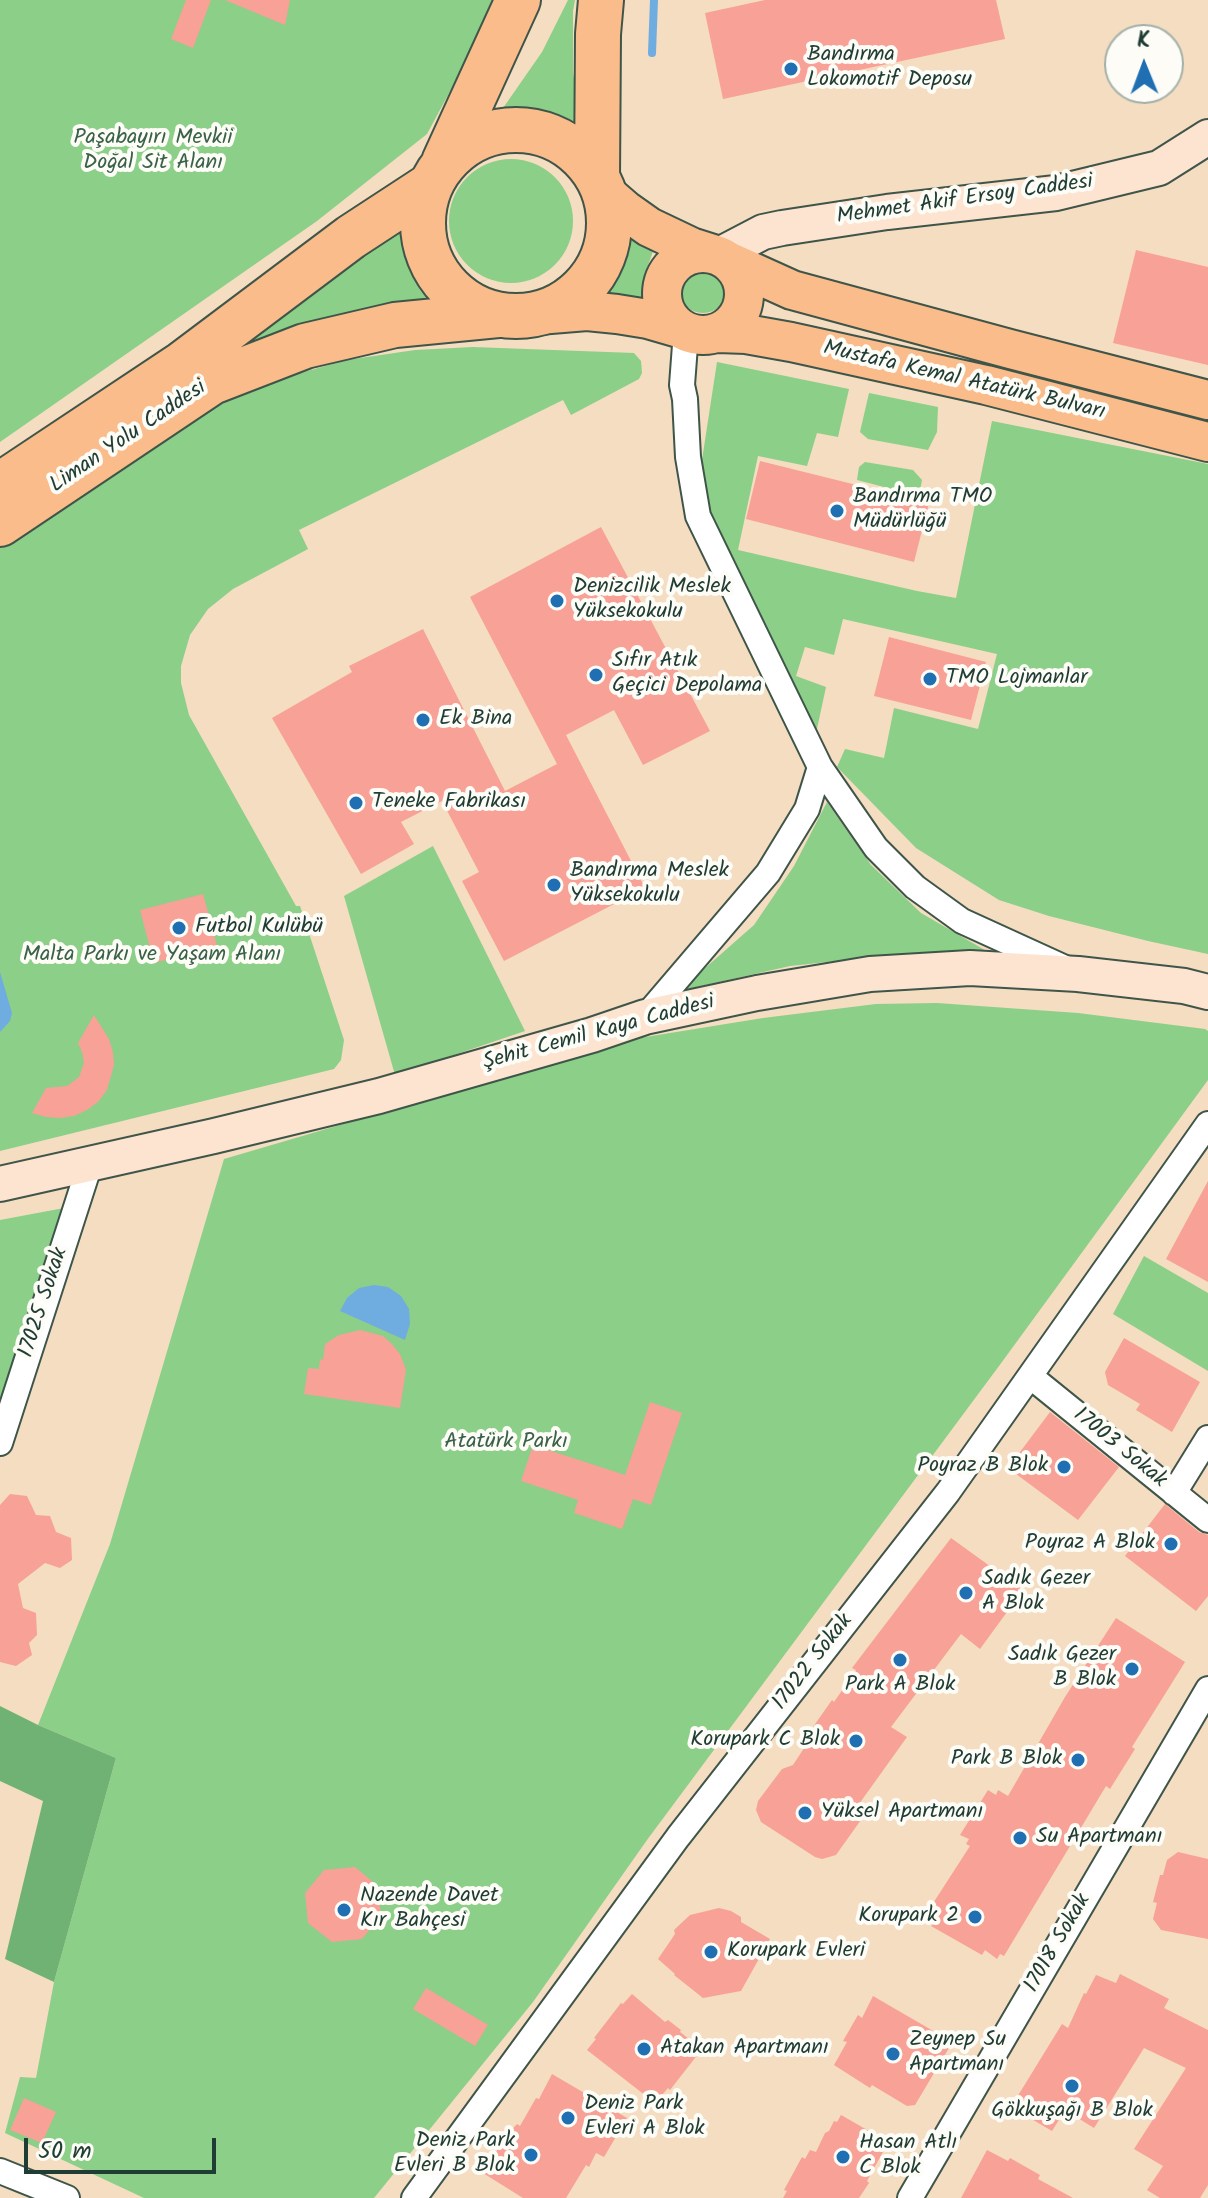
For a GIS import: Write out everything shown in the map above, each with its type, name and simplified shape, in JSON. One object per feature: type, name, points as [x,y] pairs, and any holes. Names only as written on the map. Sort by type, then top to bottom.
[{"type":"highway","points":[[518,0],[422,213],[423,240],[433,267],[449,289],[472,306],[512,315],[552,309],[574,296],[592,277],[603,257],[609,213],[600,184],[598,34],[601,0]]},
{"type":"highway","points":[[437,174],[467,143],[495,132],[525,130],[553,138],[579,154],[600,184]]},
{"type":"highway","name":"Liman Yolu Caddesi","points":[[0,485],[182,364],[437,174]]},
{"type":"highway","name":"Liman Yolu Caddesi","points":[[0,524],[212,382],[305,346],[395,325],[512,315]]},
{"type":"main road","name":"Mustafa Kemal Atatürk Bulvarı","points":[[600,184],[625,210],[649,227],[792,290],[1208,400]]},
{"type":"main road","points":[[699,253],[720,257],[738,271],[744,282],[745,295],[743,307],[729,327],[698,332],[669,318],[663,305],[662,291],[665,277],[673,265],[699,253]]},
{"type":"main road","name":"Mustafa Kemal Atatürk Bulvarı","points":[[512,315],[587,311],[648,319],[698,332],[746,334],[791,342],[986,385],[1208,442]]},
{"type":"street","name":"Mehmet Akif Ersoy Caddesi","points":[[720,257],[763,232],[782,228],[887,212],[1056,193],[1159,168],[1208,137]]},
{"type":"street","points":[[698,332],[682,385],[688,457],[698,516],[820,767],[876,848],[915,887],[962,921],[1078,974]]},
{"type":"street","points":[[645,1017],[768,873],[807,809],[820,767]]},
{"type":"street","name":"Şehit Cemil Kaya Caddesi","points":[[0,1184],[379,1096],[645,1017],[757,993],[870,974],[970,968],[1078,974],[1184,986],[1208,992]]},
{"type":"street","name":"17022 Sokak","points":[[414,2198],[678,1837],[948,1492],[1208,1124]]},
{"type":"street","name":"17025 Sokak","points":[[0,1443],[90,1164]]},
{"type":"street","name":"17003 Sokak","points":[[1030,1376],[1208,1520]]},
{"type":"street","points":[[1174,1493],[1208,1438]]},
{"type":"street","name":"17018 Sokak","points":[[910,2198],[1208,1689]]},
{"type":"street","points":[[0,2171],[67,2198]]},
{"type":"green space","name":"Paşabayırı Mevkii Doğal Sit Alanı","points":[[0,0],[499,0],[427,134],[317,221],[0,442]]},
{"type":"green space","points":[[568,0],[575,0],[573,73],[585,135],[565,121],[544,114],[522,109],[501,111],[542,52]]},
{"type":"green space","points":[[511,159],[535,164],[555,177],[568,197],[573,221],[568,245],[555,265],[535,278],[511,283],[487,278],[467,265],[454,245],[449,221],[454,197],[467,177],[487,164]]},
{"type":"green space","points":[[401,220],[410,266],[418,287],[427,299],[384,306],[204,368],[301,304]]},
{"type":"green space","points":[[631,226],[657,240],[646,271],[646,306],[597,301],[620,265]]},
{"type":"green space","points":[[703,265],[720,272],[727,289],[720,306],[703,313],[686,306],[679,289],[686,272]]},
{"type":"green space","name":"Malta Parkı ve Yaşam Alanı","points":[[473,347],[634,353],[641,361],[642,373],[639,379],[571,415],[563,400],[299,530],[308,549],[233,589],[208,609],[190,635],[181,666],[181,683],[189,715],[296,906],[300,906],[344,1040],[341,1060],[334,1069],[0,1151],[0,544],[201,413],[237,395],[275,380],[347,360],[415,350]]},
{"type":"green space","points":[[717,362],[849,389],[838,437],[817,433],[807,466],[758,456],[738,550],[917,591],[956,598],[992,421],[1208,464],[1208,954],[1049,916],[999,900],[916,848],[837,767],[845,749],[884,758],[894,708],[978,729],[997,654],[843,619],[834,655],[805,647],[796,676],[826,687],[815,738],[722,545],[698,486]]},
{"type":"green space","points":[[869,393],[938,407],[937,432],[928,450],[868,439],[860,432]]},
{"type":"green space","points":[[865,462],[913,470],[922,480],[919,496],[857,480],[859,467]]},
{"type":"green space","points":[[827,802],[871,865],[921,913],[1002,960],[884,956],[790,966],[679,991],[754,925],[794,866]]},
{"type":"green space","points":[[433,846],[525,1031],[395,1075],[344,896]]},
{"type":"green space","name":"Atatürk Parkı","points":[[937,1003],[1078,1013],[1205,1029],[1208,1031],[1208,1080],[647,1840],[533,2002],[374,2198],[144,2198],[5,2133],[20,2077],[36,2078],[54,1982],[116,1758],[38,1725],[110,1544],[224,1159],[633,1039],[876,1004]]},
{"type":"green space","points":[[64,1208],[0,1402],[0,1220]]},
{"type":"green space","points":[[1144,1256],[1208,1293],[1208,1371],[1113,1314]]},
{"type":"green space","points":[[0,1706],[116,1758],[54,1982],[5,1959],[43,1801],[0,1781]]},
{"type":"water","points":[[0,972],[12,1013],[10,1021],[0,1032]]},
{"type":"water","points":[[374,1285],[388,1287],[401,1296],[409,1309],[410,1324],[405,1340],[340,1311],[347,1298],[359,1288]]},
{"type":"building","points":[[186,0],[211,0],[193,48],[171,39]]},
{"type":"building","points":[[225,0],[290,0],[285,25]]},
{"type":"building","name":"Bandırma Lokomotif Deposu","points":[[765,0],[996,0],[1005,39],[723,99],[705,13]]},
{"type":"building","points":[[1136,250],[1208,267],[1208,365],[1113,343]]},
{"type":"building","name":"Bandırma TMO Müdürlüğü","points":[[760,461],[929,503],[914,562],[746,519]]},
{"type":"building","points":[[601,527],[710,731],[643,765],[614,710],[566,735],[645,888],[504,961],[462,881],[479,872],[442,801],[401,822],[414,844],[361,874],[272,718],[352,672],[349,666],[423,629],[505,791],[557,764],[470,597]]},
{"type":"building","name":"TMO Lojmanlar","points":[[889,637],[986,662],[971,720],[874,696]]},
{"type":"building","name":"Futbol Kulübü","points":[[203,894],[217,946],[154,963],[140,910]]},
{"type":"building","points":[[94,1015],[113,1052],[114,1065],[107,1090],[98,1102],[74,1116],[46,1117],[32,1113],[46,1088],[67,1086],[79,1077],[84,1063],[78,1043]]},
{"type":"building","points":[[1208,1181],[1208,1282],[1166,1259]]},
{"type":"building","points":[[360,1330],[383,1336],[400,1354],[406,1370],[400,1408],[304,1394],[308,1368],[319,1369],[325,1344],[339,1335]]},
{"type":"building","points":[[1124,1338],[1200,1382],[1172,1432],[1136,1410],[1140,1404],[1108,1385],[1105,1372]]},
{"type":"building","points":[[650,1402],[682,1413],[651,1505],[633,1499],[622,1529],[574,1513],[578,1500],[521,1481],[533,1445],[625,1475]]},
{"type":"building","name":"Poyraz B Blok","points":[[1050,1412],[1119,1467],[1078,1520],[1008,1468]]},
{"type":"building","points":[[10,1494],[27,1496],[36,1515],[50,1516],[56,1532],[71,1538],[72,1560],[60,1568],[45,1563],[18,1584],[23,1608],[36,1613],[37,1635],[29,1643],[32,1655],[16,1666],[0,1662],[0,1505]]},
{"type":"building","name":"Poyraz A Blok","points":[[1165,1504],[1199,1532],[1208,1535],[1208,1596],[1196,1611],[1125,1556]]},
{"type":"building","points":[[951,1538],[1023,1590],[980,1649],[961,1634],[891,1727],[907,1737],[854,1811],[863,1817],[836,1855],[822,1859],[815,1857],[761,1822],[756,1810],[758,1801],[782,1769],[793,1765],[812,1736],[809,1735],[813,1727],[856,1670],[852,1668]]},
{"type":"building","points":[[1116,1618],[1185,1662],[1132,1747],[1135,1749],[1110,1789],[1106,1786],[1004,1956],[1000,1954],[997,1959],[985,1950],[982,1955],[931,1926],[935,1923],[928,1919],[931,1914],[928,1911],[970,1846],[966,1844],[969,1839],[960,1835],[988,1790],[996,1795],[998,1790],[1008,1796],[1065,1697]]},
{"type":"building","points":[[1178,1852],[1208,1859],[1208,1939],[1161,1930],[1153,1919],[1157,1903],[1153,1902],[1160,1875],[1163,1875],[1167,1860]]},
{"type":"building","name":"Nazende Davet Kır Bahçesi","points":[[355,1867],[378,1886],[381,1916],[362,1939],[332,1942],[308,1923],[305,1893],[324,1870]]},
{"type":"building","name":"Korupark Evleri","points":[[719,1908],[741,1917],[741,1922],[770,1939],[741,1991],[703,1998],[658,1959],[675,1934],[674,1930],[690,1915]]},
{"type":"building","points":[[1120,1974],[1169,1999],[1164,2008],[1208,2030],[1208,2185],[1200,2198],[1160,2198],[1147,2190],[1163,2166],[1134,2149],[1186,2068],[1144,2048],[1094,2128],[1065,2110],[1052,2131],[1011,2107],[1062,2024],[1068,2028],[1096,1975],[1116,1983]]},
{"type":"building","points":[[426,1988],[488,2025],[475,2046],[413,2009]]},
{"type":"building","name":"Atakan Apartmanı","points":[[632,1994],[702,2049],[670,2090],[668,2088],[655,2103],[587,2050],[621,2003]]},
{"type":"building","name":"Zeynep Su Apartmanı","points":[[873,1996],[947,2039],[949,2048],[915,2105],[907,2106],[872,2085],[870,2088],[834,2065],[847,2042],[843,2041],[858,2015],[862,2018]]},
{"type":"building","points":[[552,2074],[627,2118],[604,2157],[596,2153],[566,2198],[523,2198],[483,2173],[506,2136],[517,2124],[520,2126],[536,2098],[539,2099]]},
{"type":"building","points":[[24,2098],[56,2112],[42,2143],[10,2130]]},
{"type":"building","name":"Hasan Atlı C Blok","points":[[841,2115],[876,2135],[871,2144],[884,2150],[859,2198],[783,2198],[787,2191],[784,2190],[802,2157],[805,2159],[810,2150],[816,2152],[825,2133]]},
{"type":"building","points":[[987,2150],[1008,2161],[1010,2158],[1040,2175],[1038,2179],[1073,2198],[961,2198]]},
{"type":"waterway","points":[[652,53],[654,0]]},
{"type":"place","name":"Bandırma Lokomotif Deposu","points":[[791,69]]},
{"type":"place","name":"Bandırma TMO Müdürlüğü","points":[[837,511]]},
{"type":"place","name":"Denizcilik Meslek Yüksekokulu","points":[[557,601]]},
{"type":"place","name":"Sıfır Atık Geçici Depolama","points":[[596,675]]},
{"type":"place","name":"TMO Lojmanlar","points":[[930,679]]},
{"type":"place","name":"Ek Bina","points":[[423,720]]},
{"type":"place","name":"Teneke Fabrikası","points":[[356,803]]},
{"type":"place","name":"Bandırma Meslek Yüksekokulu","points":[[554,885]]},
{"type":"place","name":"Futbol Kulübü","points":[[179,928]]},
{"type":"place","name":"Poyraz B Blok","points":[[1064,1467]]},
{"type":"place","name":"Poyraz A Blok","points":[[1171,1544]]},
{"type":"place","name":"Sadık Gezer A Blok","points":[[966,1593]]},
{"type":"place","name":"Park A Blok","points":[[900,1660]]},
{"type":"place","name":"Sadık Gezer B Blok","points":[[1132,1669]]},
{"type":"place","name":"Korupark C Blok","points":[[856,1741]]},
{"type":"place","name":"Park B Blok","points":[[1078,1760]]},
{"type":"place","name":"Yüksel Apartmanı","points":[[805,1813]]},
{"type":"place","name":"Su Apartmanı","points":[[1020,1838]]},
{"type":"place","name":"Nazende Davet Kır Bahçesi","points":[[344,1910]]},
{"type":"place","name":"Korupark 2","points":[[975,1917]]},
{"type":"place","name":"Korupark Evleri","points":[[711,1952]]},
{"type":"place","name":"Atakan Apartmanı","points":[[644,2049]]},
{"type":"place","name":"Zeynep Su Apartmanı","points":[[893,2054]]},
{"type":"place","name":"Gökkuşağı B Blok","points":[[1072,2086]]},
{"type":"place","name":"Deniz Park Evleri A Blok","points":[[568,2118]]},
{"type":"place","name":"Deniz Park Evleri B Blok","points":[[531,2155]]},
{"type":"place","name":"Hasan Atlı C Blok","points":[[843,2157]]}]
